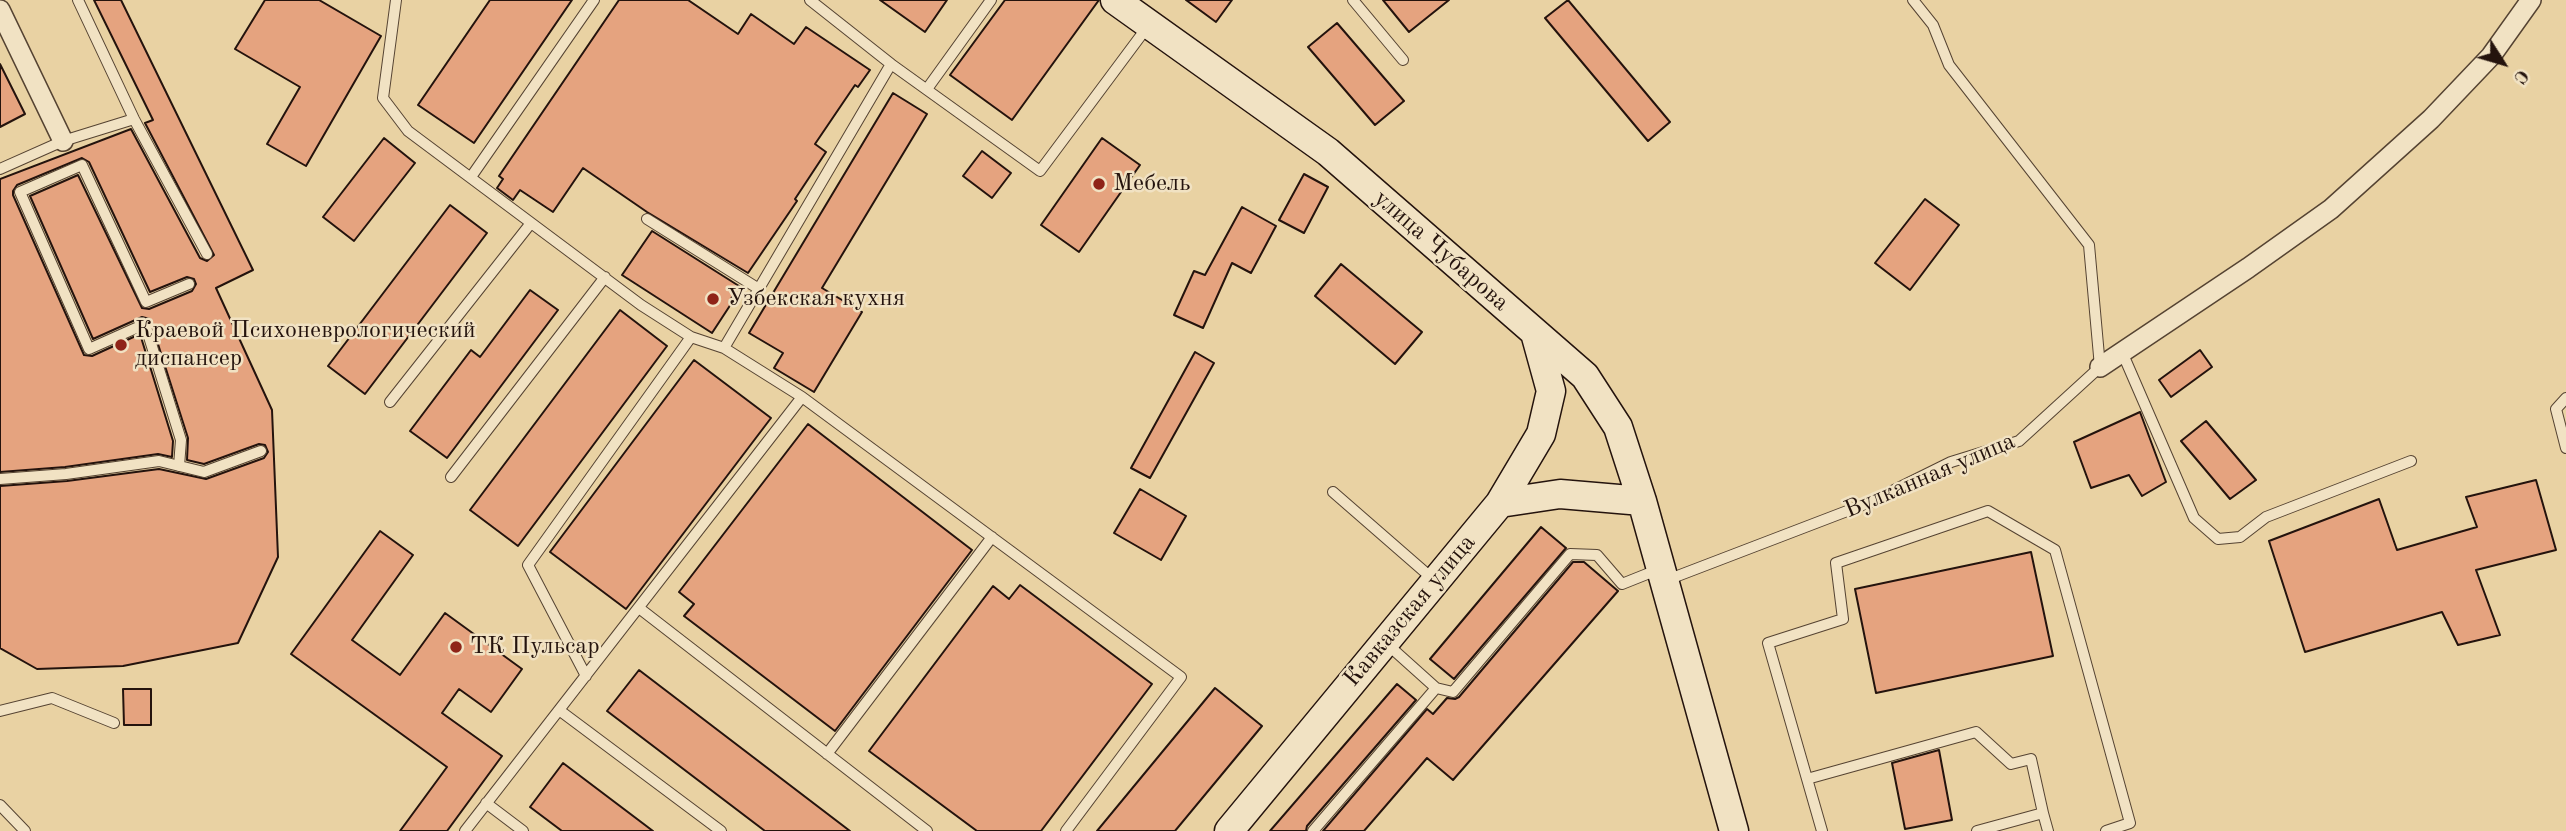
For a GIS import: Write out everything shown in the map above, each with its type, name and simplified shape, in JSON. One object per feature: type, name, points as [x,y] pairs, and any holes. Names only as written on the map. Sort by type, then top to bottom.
[{"type":"street","name":"улица Чубарова","points":[[1115,0],[1328,152],[1585,376],[1618,427],[1642,501],[1661,575]]},
{"type":"street","points":[[2100,367],[2248,268],[2330,209],[2431,119],[2491,56],[2531,0]]},
{"type":"street","points":[[0,10],[63,141]]},
{"type":"street","name":"Кавказская улица","points":[[1229,831],[1500,503],[1541,435],[1551,391],[1535,333]]},
{"type":"street","points":[[1500,503],[1560,494],[1642,501]]},
{"type":"street","points":[[1661,575],[1734,831]]},
{"type":"lane","points":[[78,0],[134,118],[207,254]]},
{"type":"lane","points":[[396,0],[383,98],[408,131],[641,305],[691,337],[724,348],[802,397],[1181,677],[1066,831]]},
{"type":"lane","points":[[471,177],[594,0]]},
{"type":"lane","points":[[810,0],[891,64],[1040,171],[1149,24]]},
{"type":"lane","points":[[928,89],[992,0]]},
{"type":"lane","points":[[1353,0],[1403,60]]},
{"type":"lane","points":[[1913,0],[1933,25],[1950,65],[2088,245],[2100,367]]},
{"type":"lane","points":[[724,348],[891,64]]},
{"type":"lane","points":[[0,169],[63,141],[134,118]]},
{"type":"lane","points":[[179,466],[181,440],[145,324],[89,349],[20,192],[82,165],[146,302],[189,284]]},
{"type":"lane","points":[[647,219],[759,289]]},
{"type":"lane","points":[[390,402],[531,222]]},
{"type":"lane","points":[[451,477],[605,277]]},
{"type":"lane","points":[[586,676],[528,565],[691,337]]},
{"type":"lane","points":[[2122,352],[2194,518],[2218,539],[2240,537],[2266,517],[2411,461]]},
{"type":"lane","name":"Вулканная улица","points":[[1436,688],[1453,692],[1570,554],[1597,555],[1622,584],[1661,575],[1868,503],[1951,462],[2019,440],[2100,367]]},
{"type":"lane","points":[[465,831],[802,397]]},
{"type":"lane","points":[[2566,398],[2556,409],[2566,448]]},
{"type":"lane","points":[[0,479],[66,474],[159,461],[204,472],[261,451]]},
{"type":"lane","points":[[1334,492],[1434,581]]},
{"type":"lane","points":[[1822,831],[1768,643],[1843,619],[1836,564],[1988,511],[2055,550],[2130,823],[2106,831]]},
{"type":"lane","points":[[827,754],[992,537]]},
{"type":"lane","points":[[639,608],[927,831]]},
{"type":"lane","points":[[1313,831],[1436,688],[1384,642]]},
{"type":"lane","points":[[0,711],[52,698],[114,723]]},
{"type":"lane","points":[[559,710],[721,831]]},
{"type":"lane","points":[[1807,779],[1976,732],[2011,764],[2031,759],[2048,831]]},
{"type":"lane","points":[[486,803],[523,831]]},
{"type":"lane","points":[[0,806],[25,831]]},
{"type":"lane","points":[[1977,831],[2043,813]]},
{"type":"building","name":"Краевой Психоневрологический диспансер","points":[[94,0],[121,0],[253,270],[216,288],[272,410],[278,557],[238,643],[123,666],[37,669],[0,648],[0,486],[67,481],[159,469],[206,479],[264,458],[268,452],[265,445],[259,444],[204,464],[187,460],[188,438],[150,319],[142,317],[93,339],[30,196],[78,175],[142,308],[149,309],[192,291],[196,284],[194,279],[187,277],[150,292],[89,162],[82,158],[17,185],[13,195],[84,355],[92,356],[140,334],[173,441],[172,457],[158,454],[65,467],[0,472],[0,179],[131,129],[200,258],[207,261],[214,255],[145,123],[153,120]]},
{"type":"building","points":[[265,0],[319,0],[381,36],[306,166],[267,144],[300,87],[235,49]]},
{"type":"building","points":[[490,0],[572,0],[474,143],[418,105]]},
{"type":"building","points":[[619,0],[688,0],[738,34],[751,14],[794,44],[806,27],[870,70],[858,87],[855,85],[815,144],[826,152],[795,199],[797,201],[748,273],[647,212],[583,168],[553,212],[520,190],[513,200],[497,188],[503,179],[499,176]]},
{"type":"building","points":[[880,0],[947,0],[925,32]]},
{"type":"building","points":[[1005,0],[1099,0],[1012,120],[950,75]]},
{"type":"building","points":[[1186,0],[1232,0],[1216,22]]},
{"type":"building","points":[[1383,0],[1449,0],[1409,32]]},
{"type":"building","points":[[1568,0],[1670,122],[1648,141],[1545,18]]},
{"type":"building","points":[[1337,23],[1404,101],[1375,125],[1308,47]]},
{"type":"building","points":[[0,64],[25,114],[0,127]]},
{"type":"building","points":[[893,93],[927,114],[822,288],[862,312],[814,392],[774,368],[783,353],[749,333]]},
{"type":"building","points":[[384,138],[415,163],[354,241],[323,217]]},
{"type":"building","points":[[1102,138],[1140,165],[1079,252],[1041,225]]},
{"type":"building","points":[[982,151],[1011,173],[992,198],[963,176]]},
{"type":"building","points":[[1304,174],[1328,187],[1304,233],[1279,220]]},
{"type":"building","points":[[1925,199],[1959,225],[1910,290],[1875,263]]},
{"type":"building","points":[[450,205],[487,233],[365,394],[328,366]]},
{"type":"building","points":[[1242,207],[1276,226],[1251,273],[1232,263],[1203,328],[1174,315],[1194,271],[1205,275]]},
{"type":"building","points":[[652,231],[739,286],[712,333],[622,275]]},
{"type":"building","points":[[1341,264],[1422,332],[1395,364],[1315,296]]},
{"type":"building","points":[[530,290],[558,310],[447,458],[410,431],[471,350],[480,357]]},
{"type":"building","points":[[620,310],[667,346],[518,546],[470,510]]},
{"type":"building","points":[[2200,350],[2212,367],[2171,397],[2159,380]]},
{"type":"building","points":[[1195,352],[1214,363],[1150,478],[1131,468]]},
{"type":"building","points":[[694,360],[771,418],[626,609],[550,552]]},
{"type":"building","points":[[2140,412],[2166,482],[2142,496],[2129,475],[2091,488],[2074,442]]},
{"type":"building","points":[[2206,421],[2256,480],[2230,499],[2181,441]]},
{"type":"building","points":[[808,424],[972,550],[835,731],[684,616],[694,604],[679,592]]},
{"type":"building","points":[[2536,480],[2556,550],[2476,570],[2500,635],[2458,645],[2442,612],[2305,652],[2269,541],[2379,499],[2397,550],[2477,527],[2466,497]]},
{"type":"building","points":[[1140,489],[1186,516],[1161,560],[1114,533]]},
{"type":"building","points":[[1541,527],[1566,548],[1454,679],[1430,659]]},
{"type":"building","name":"ТК Пульсар","points":[[380,531],[413,555],[352,640],[400,675],[445,613],[522,669],[491,712],[459,689],[442,713],[502,756],[447,831],[400,831],[447,767],[291,654]]},
{"type":"building","points":[[2031,552],[2053,656],[1876,693],[1855,589]]},
{"type":"building","points":[[1573,562],[1584,562],[1618,591],[1453,780],[1427,758],[1364,831],[1323,831],[1427,709],[1433,714],[1447,698],[1459,697]]},
{"type":"building","points":[[1020,585],[1152,684],[1041,831],[977,831],[869,751],[993,586],[1009,599]]},
{"type":"building","points":[[639,670],[850,831],[765,831],[607,711]]},
{"type":"building","points":[[1397,684],[1416,700],[1307,826],[1306,831],[1270,831]]},
{"type":"building","points":[[1215,688],[1262,726],[1175,831],[1097,831]]},
{"type":"building","points":[[123,689],[151,689],[151,725],[124,725]]},
{"type":"building","points":[[1939,750],[1952,820],[1905,829],[1892,763]]},
{"type":"building","points":[[563,763],[653,831],[562,831],[530,807]]},
{"type":"place","name":"Мебель","points":[[1099,184]]},
{"type":"place","name":"Узбекская кухня","points":[[713,299]]},
{"type":"place","name":"Краевой Психоневрологический диспансер","points":[[121,345]]},
{"type":"place","name":"ТК Пульсар","points":[[456,647]]}]
